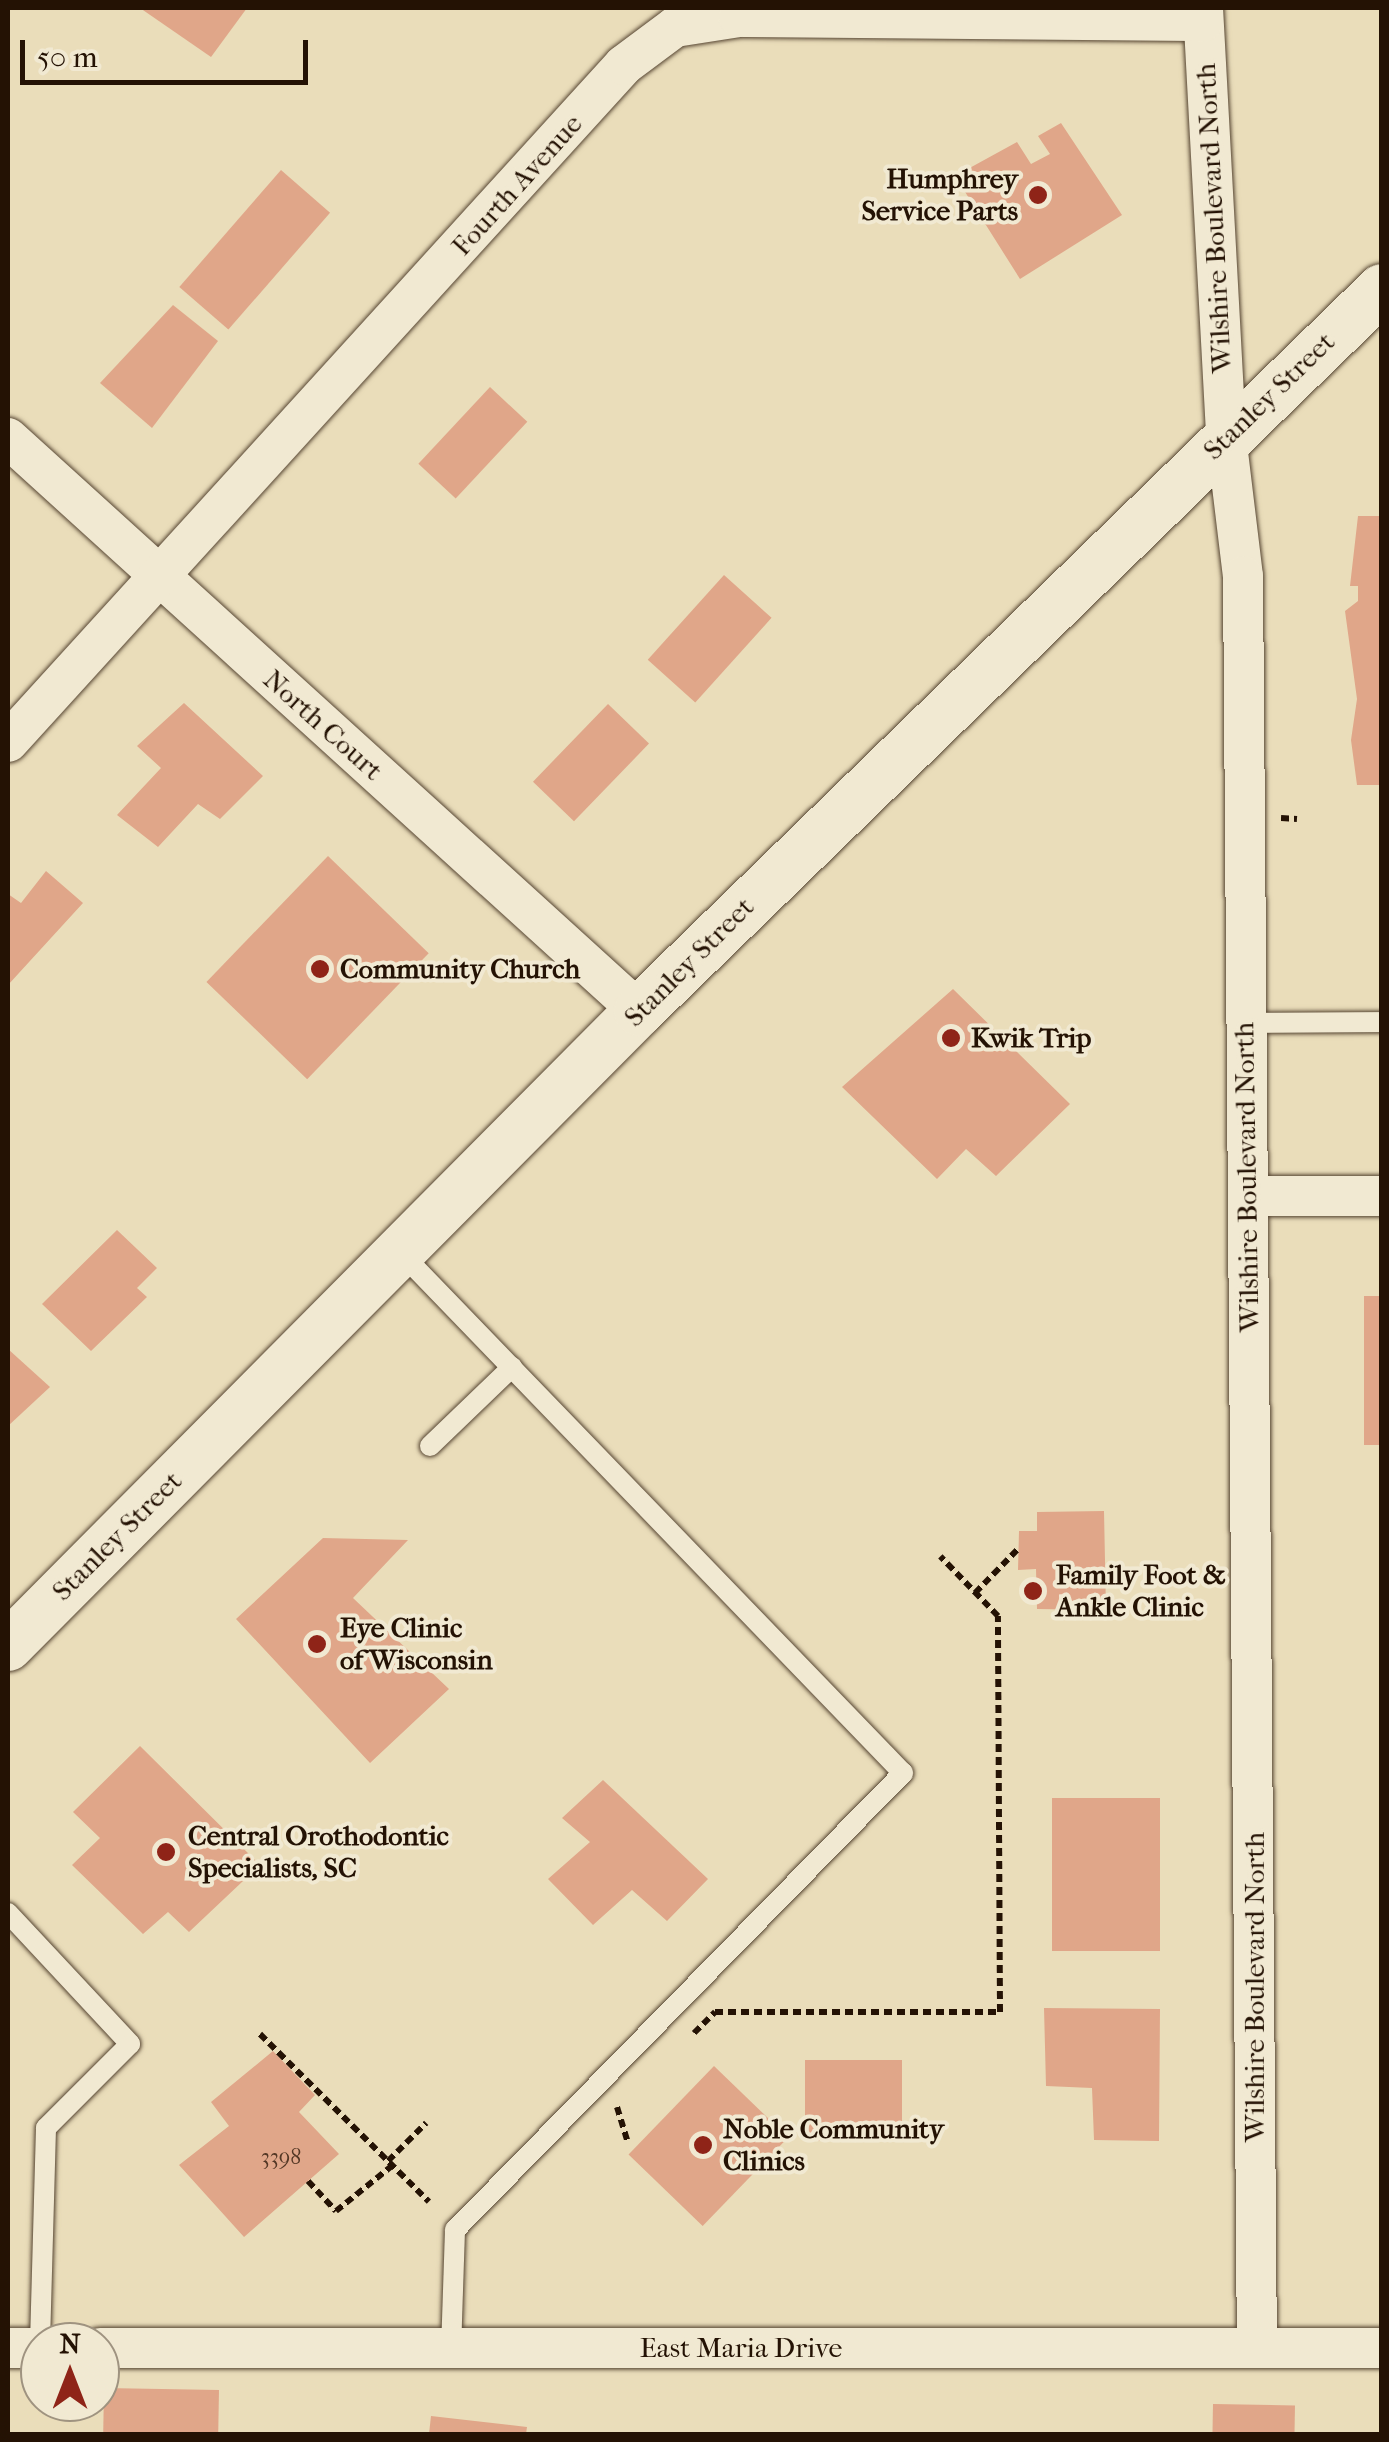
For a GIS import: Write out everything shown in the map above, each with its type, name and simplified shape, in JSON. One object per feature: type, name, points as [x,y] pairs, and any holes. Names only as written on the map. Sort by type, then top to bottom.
[{"type":"street","name":"Fourth Avenue","points":[[8,742],[650,23],[738,17],[1203,14]]},
{"type":"street","name":"Wilshire Boulevard North","points":[[1203,14],[1226,436],[1243,576],[1257,2348]]},
{"type":"street","name":"Stanley Street","points":[[8,1646],[639,1011],[1226,436],[1382,289]]},
{"type":"street","name":"North Court","points":[[8,438],[639,1011]]},
{"type":"street","points":[[1249,1196],[1382,1196]]},
{"type":"street","name":"East Maria Drive","points":[[120,2348],[1382,2348]]},
{"type":"lane","points":[[1244,1023],[1382,1022]]},
{"type":"lane","points":[[400,1252],[903,1773],[455,2230],[452,2348]]},
{"type":"lane","points":[[430,1446],[512,1367]]},
{"type":"lane","points":[[8,1913],[130,2044],[46,2128],[41,2322]]},
{"type":"path","points":[[975,1592],[1018,1549]]},
{"type":"path","points":[[687,2040],[715,2012],[1000,2012],[998,1616],[940,1556]]},
{"type":"path","points":[[260,2034],[429,2202]]},
{"type":"path","points":[[603,2120],[631,2093]]},
{"type":"path","points":[[617,2107],[628,2142]]},
{"type":"path","points":[[308,2181],[336,2211],[390,2163],[426,2123]]},
{"type":"building","points":[[140,8],[247,8],[211,57]]},
{"type":"building","name":"Humphrey Service Parts","points":[[1061,123],[1122,215],[1020,279],[955,176],[1017,142],[1031,164],[1050,154],[1038,136]]},
{"type":"building","points":[[281,170],[330,213],[228,330],[179,287]]},
{"type":"building","points":[[173,305],[218,341],[152,428],[100,383]]},
{"type":"building","points":[[490,387],[527,422],[456,499],[418,464]]},
{"type":"building","points":[[1358,516],[1382,516],[1382,785],[1357,785],[1351,740],[1357,699],[1345,611],[1358,601],[1358,586],[1350,586]]},
{"type":"building","points":[[724,575],[772,618],[695,703],[648,660]]},
{"type":"building","points":[[184,703],[263,776],[220,819],[198,804],[158,847],[117,815],[161,768],[137,746]]},
{"type":"building","points":[[608,704],[649,744],[574,821],[533,782]]},
{"type":"building","name":"Community Church","points":[[328,856],[429,953],[307,1079],[206,982]]},
{"type":"building","points":[[46,871],[83,903],[8,985],[8,894],[21,903]]},
{"type":"building","name":"Kwik Trip","points":[[953,989],[1070,1104],[996,1176],[966,1149],[937,1179],[842,1087]]},
{"type":"building","points":[[117,1230],[157,1268],[137,1288],[147,1297],[91,1351],[42,1304]]},
{"type":"building","points":[[1364,1296],[1382,1296],[1382,1445],[1364,1445]]},
{"type":"building","points":[[8,1349],[50,1387],[8,1426]]},
{"type":"building","points":[[1104,1511],[1106,1610],[1037,1609],[1036,1569],[1018,1570],[1019,1531],[1037,1531],[1037,1512]]},
{"type":"building","points":[[323,1538],[408,1540],[353,1598],[449,1689],[370,1763],[236,1619]]},
{"type":"building","name":"Central Orothodontic Specialists, SC","points":[[140,1746],[260,1865],[189,1932],[168,1912],[143,1934],[72,1865],[100,1838],[73,1812]]},
{"type":"building","points":[[603,1780],[708,1879],[667,1921],[632,1890],[593,1925],[548,1879],[590,1842],[562,1818]]},
{"type":"building","points":[[1052,1798],[1160,1798],[1160,1951],[1052,1951]]},
{"type":"building","points":[[1044,2008],[1160,2009],[1159,2141],[1094,2140],[1092,2088],[1046,2086]]},
{"type":"building","points":[[273,2051],[315,2095],[299,2112],[339,2154],[244,2237],[179,2165],[229,2126],[211,2102]]},
{"type":"building","points":[[805,2060],[902,2060],[902,2141],[805,2141]]},
{"type":"building","name":"Noble Community Clinics","points":[[714,2066],[788,2138],[703,2226],[629,2154]]},
{"type":"building","points":[[120,2388],[219,2390],[218,2434],[103,2434],[103,2422],[120,2422]]},
{"type":"building","points":[[1213,2404],[1295,2405],[1294,2434],[1212,2434]]},
{"type":"building","points":[[431,2416],[527,2427],[526,2434],[429,2434]]},
{"type":"place","name":"Humphrey Service Parts","points":[[1038,195]]},
{"type":"place","name":"Community Church","points":[[320,969]]},
{"type":"place","name":"Kwik Trip","points":[[951,1038]]},
{"type":"place","name":"Family Foot & Ankle Clinic","points":[[1033,1591]]},
{"type":"place","name":"Eye Clinic of Wisconsin","points":[[317,1644]]},
{"type":"place","name":"Central Orothodontic Specialists, SC","points":[[166,1852]]},
{"type":"place","name":"Noble Community Clinics","points":[[703,2145]]}]
